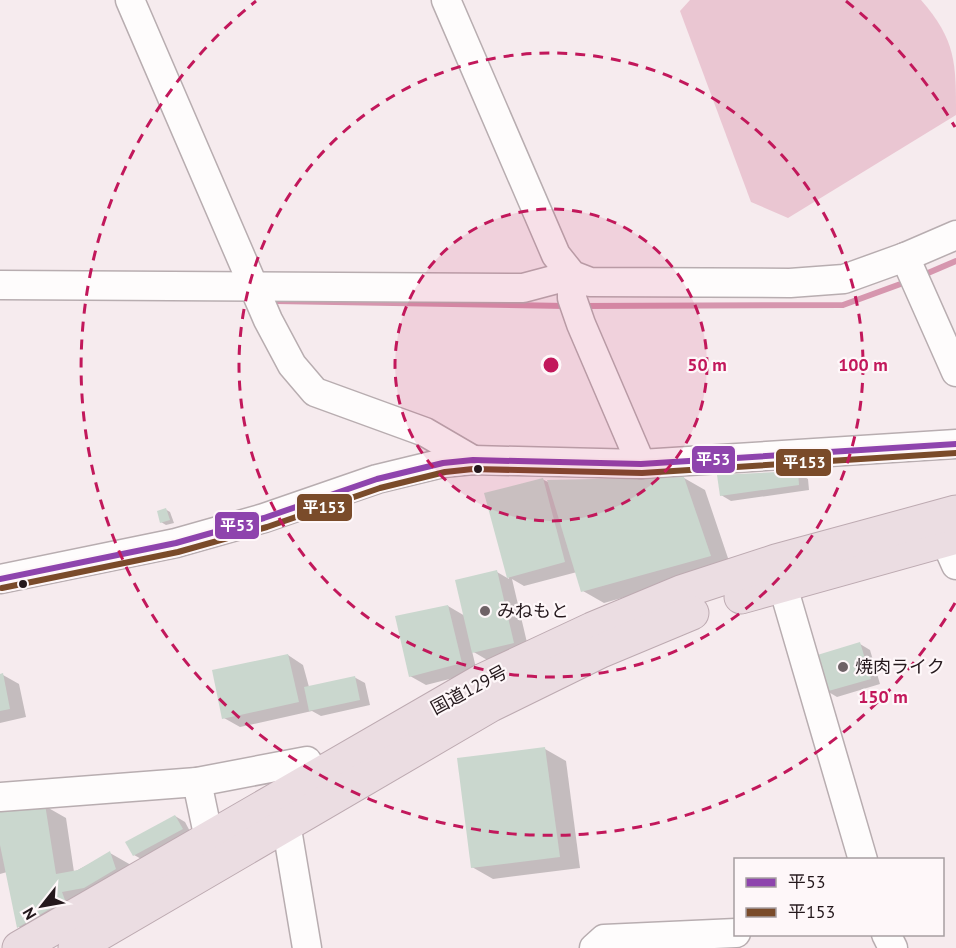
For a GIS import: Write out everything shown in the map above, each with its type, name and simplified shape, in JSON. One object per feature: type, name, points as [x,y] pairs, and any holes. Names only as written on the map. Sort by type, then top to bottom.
[{"type":"highway","name":"国道129号","points":[[19,948],[483,681],[591,629],[681,592],[949,534]]},
{"type":"highway","name":"国道129号","points":[[75,948],[491,705],[601,651],[779,572]]},
{"type":"street","points":[[130,0],[256,287],[268,320],[292,365],[315,392],[424,432],[473,460]]},
{"type":"street","points":[[446,0],[575,299],[642,464]]},
{"type":"street","points":[[575,299],[590,282],[790,283],[844,279],[905,257],[956,235]]},
{"type":"street","points":[[905,257],[956,372]]},
{"type":"street","points":[[0,285],[523,288],[575,299]]},
{"type":"street","points":[[0,579],[176,543],[264,518],[414,468],[473,460],[642,464],[956,444]]},
{"type":"street","points":[[779,572],[861,858]]},
{"type":"street","points":[[0,797],[197,782],[307,760],[316,776]]},
{"type":"street","points":[[241,774],[252,813]]},
{"type":"street","points":[[197,782],[209,839]]},
{"type":"street","points":[[286,823],[307,948]]},
{"type":"street","points":[[594,948],[594,945],[604,939],[734,933]]},
{"type":"shaded area","points":[[690,0],[921,0],[933,14],[952,53],[956,115],[788,218],[751,202],[680,11]]},
{"type":"building","points":[[798,471],[799,485],[720,496],[717,475]]},
{"type":"building","points":[[684,477],[711,556],[581,592],[547,480]]},
{"type":"building","points":[[543,478],[565,562],[507,578],[484,493]]},
{"type":"building","points":[[166,508],[170,520],[160,523],[157,511]]},
{"type":"building","name":"みねもと","points":[[497,570],[514,643],[472,653],[455,580]]},
{"type":"building","points":[[448,605],[462,663],[409,677],[395,616]]},
{"type":"building","name":"焼肉ライク","points":[[860,642],[871,679],[825,692],[814,656]]},
{"type":"building","points":[[288,654],[299,702],[222,719],[212,670]]},
{"type":"building","points":[[3,673],[10,709],[0,711],[0,674]]},
{"type":"building","points":[[355,676],[360,700],[309,711],[304,687]]},
{"type":"building","points":[[545,747],[560,857],[471,868],[457,758]]},
{"type":"building","points":[[45,804],[56,874],[78,870],[110,851],[116,869],[84,888],[62,892],[65,900],[17,928],[0,845],[0,812]]},
{"type":"building","points":[[175,815],[183,829],[133,856],[125,842]]},
{"type":"waterway","points":[[921,276],[956,261]]},
{"type":"waterway","points":[[583,306],[843,305],[906,282]]},
{"type":"waterway","points":[[276,301],[566,306]]},
{"type":"transit line","name":"平53","points":[[0,579],[176,543],[264,518],[377,479],[443,463],[473,460],[641,464],[956,444]]},
{"type":"transit line","name":"平153","points":[[2,588],[178,552],[267,527],[380,488],[445,472],[473,469],[642,473],[956,453]]},
{"type":"place","name":"みねもと","points":[[485,611]]},
{"type":"place","name":"焼肉ライク","points":[[843,667]]}]
